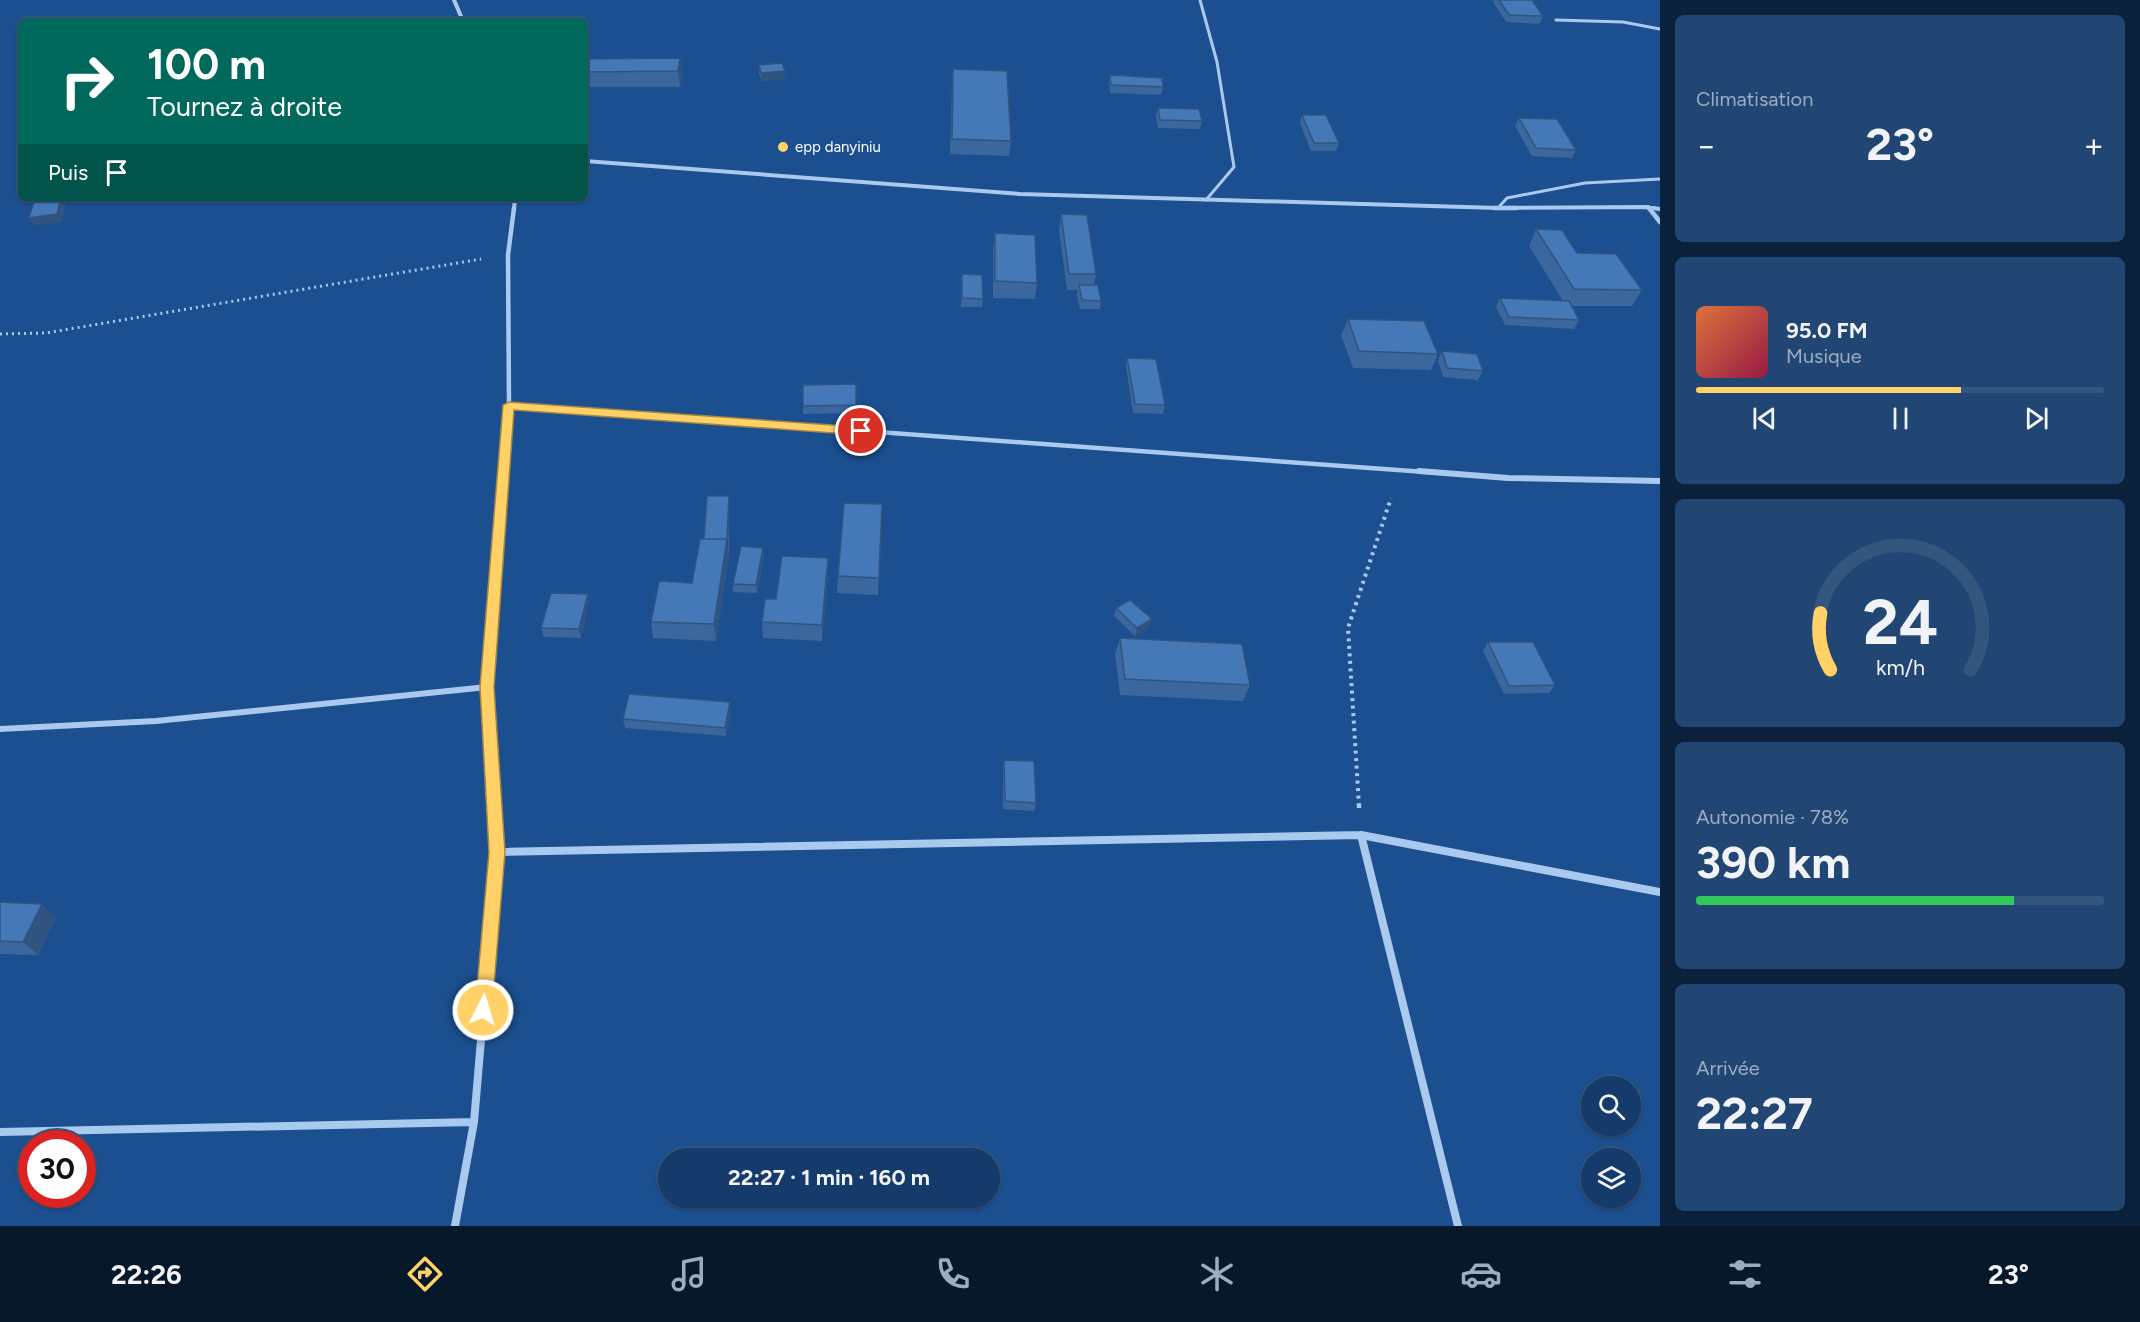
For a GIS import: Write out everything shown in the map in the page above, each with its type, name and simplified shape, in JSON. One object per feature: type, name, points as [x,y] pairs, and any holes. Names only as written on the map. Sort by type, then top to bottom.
[{"type":"street","points":[[454,0],[462,18]]},
{"type":"street","points":[[588,161],[1020,194],[1498,208],[1648,207],[1660,222]]},
{"type":"street","points":[[454,1226],[474,1122],[497,852],[487,687],[509,405],[508,255],[515,201]]},
{"type":"street","points":[[509,405],[1508,478],[1660,481]]},
{"type":"street","points":[[0,729],[156,722],[487,687]]},
{"type":"street","points":[[497,852],[1361,835],[1660,892]]},
{"type":"street","points":[[1361,835],[1458,1226]]},
{"type":"street","points":[[0,1132],[474,1122]]},
{"type":"lane","points":[[1200,0],[1211,29],[1220,70],[1234,167],[1206,200]]},
{"type":"lane","points":[[1556,20],[1623,22],[1660,29]]},
{"type":"lane","points":[[1498,208],[1507,198],[1585,183],[1660,179]]},
{"type":"lane","points":[[1648,207],[1660,209]]},
{"type":"path","points":[[0,334],[46,333],[508,255]]},
{"type":"path","points":[[1361,835],[1348,628],[1401,470]]},
{"type":"building","points":[[1499,0],[1532,0],[1543,16],[1509,15]]},
{"type":"building","points":[[680,58],[678,71],[588,72],[588,59]]},
{"type":"building","points":[[782,63],[785,71],[761,73],[759,65]]},
{"type":"building","points":[[953,69],[1007,71],[1011,141],[952,139]]},
{"type":"building","points":[[1110,75],[1162,78],[1163,87],[1111,85]]},
{"type":"building","points":[[1158,108],[1199,109],[1202,121],[1160,120]]},
{"type":"building","points":[[1302,115],[1326,115],[1339,143],[1314,143]]},
{"type":"building","points":[[1519,118],[1557,119],[1576,150],[1536,148]]},
{"type":"building","points":[[34,201],[60,201],[57,214],[29,218]]},
{"type":"building","points":[[1061,214],[1087,215],[1096,274],[1069,274]]},
{"type":"building","points":[[1536,229],[1562,230],[1577,253],[1616,254],[1642,290],[1574,289]]},
{"type":"building","points":[[995,233],[1035,235],[1037,283],[995,281]]},
{"type":"building","points":[[962,274],[982,275],[983,299],[962,298]]},
{"type":"building","points":[[1079,285],[1098,285],[1101,301],[1082,300]]},
{"type":"building","points":[[1500,298],[1569,301],[1579,320],[1509,317]]},
{"type":"building","points":[[1348,319],[1424,321],[1438,354],[1359,351]]},
{"type":"building","points":[[1442,351],[1477,354],[1483,371],[1447,368]]},
{"type":"building","points":[[1127,358],[1156,359],[1165,405],[1135,404]]},
{"type":"building","points":[[856,384],[856,405],[803,406],[803,385]]},
{"type":"building","points":[[707,496],[729,496],[727,541],[727,539],[704,539]]},
{"type":"building","points":[[844,503],[882,504],[879,578],[838,576]]},
{"type":"building","points":[[700,539],[727,539],[714,624],[651,622],[659,581],[692,583]]},
{"type":"building","points":[[741,546],[763,548],[756,585],[733,584]]},
{"type":"building","points":[[782,556],[828,558],[822,625],[762,622],[765,599],[776,599]]},
{"type":"building","points":[[551,593],[588,594],[579,629],[541,628]]},
{"type":"building","points":[[1130,600],[1152,619],[1137,628],[1116,608]]},
{"type":"building","points":[[1120,638],[1242,644],[1250,685],[1125,679]]},
{"type":"building","points":[[1488,642],[1533,642],[1555,685],[1509,686]]},
{"type":"building","points":[[629,694],[730,702],[725,728],[623,719]]},
{"type":"building","points":[[1004,760],[1034,761],[1036,803],[1005,801]]},
{"type":"building","points":[[0,902],[42,904],[23,942],[0,941]]},
{"type":"place","name":"epp danyiniu","points":[[783,147]]},
{"type":"route","points":[[483,1010],[497,852],[487,687],[509,405],[861,431]]}]
